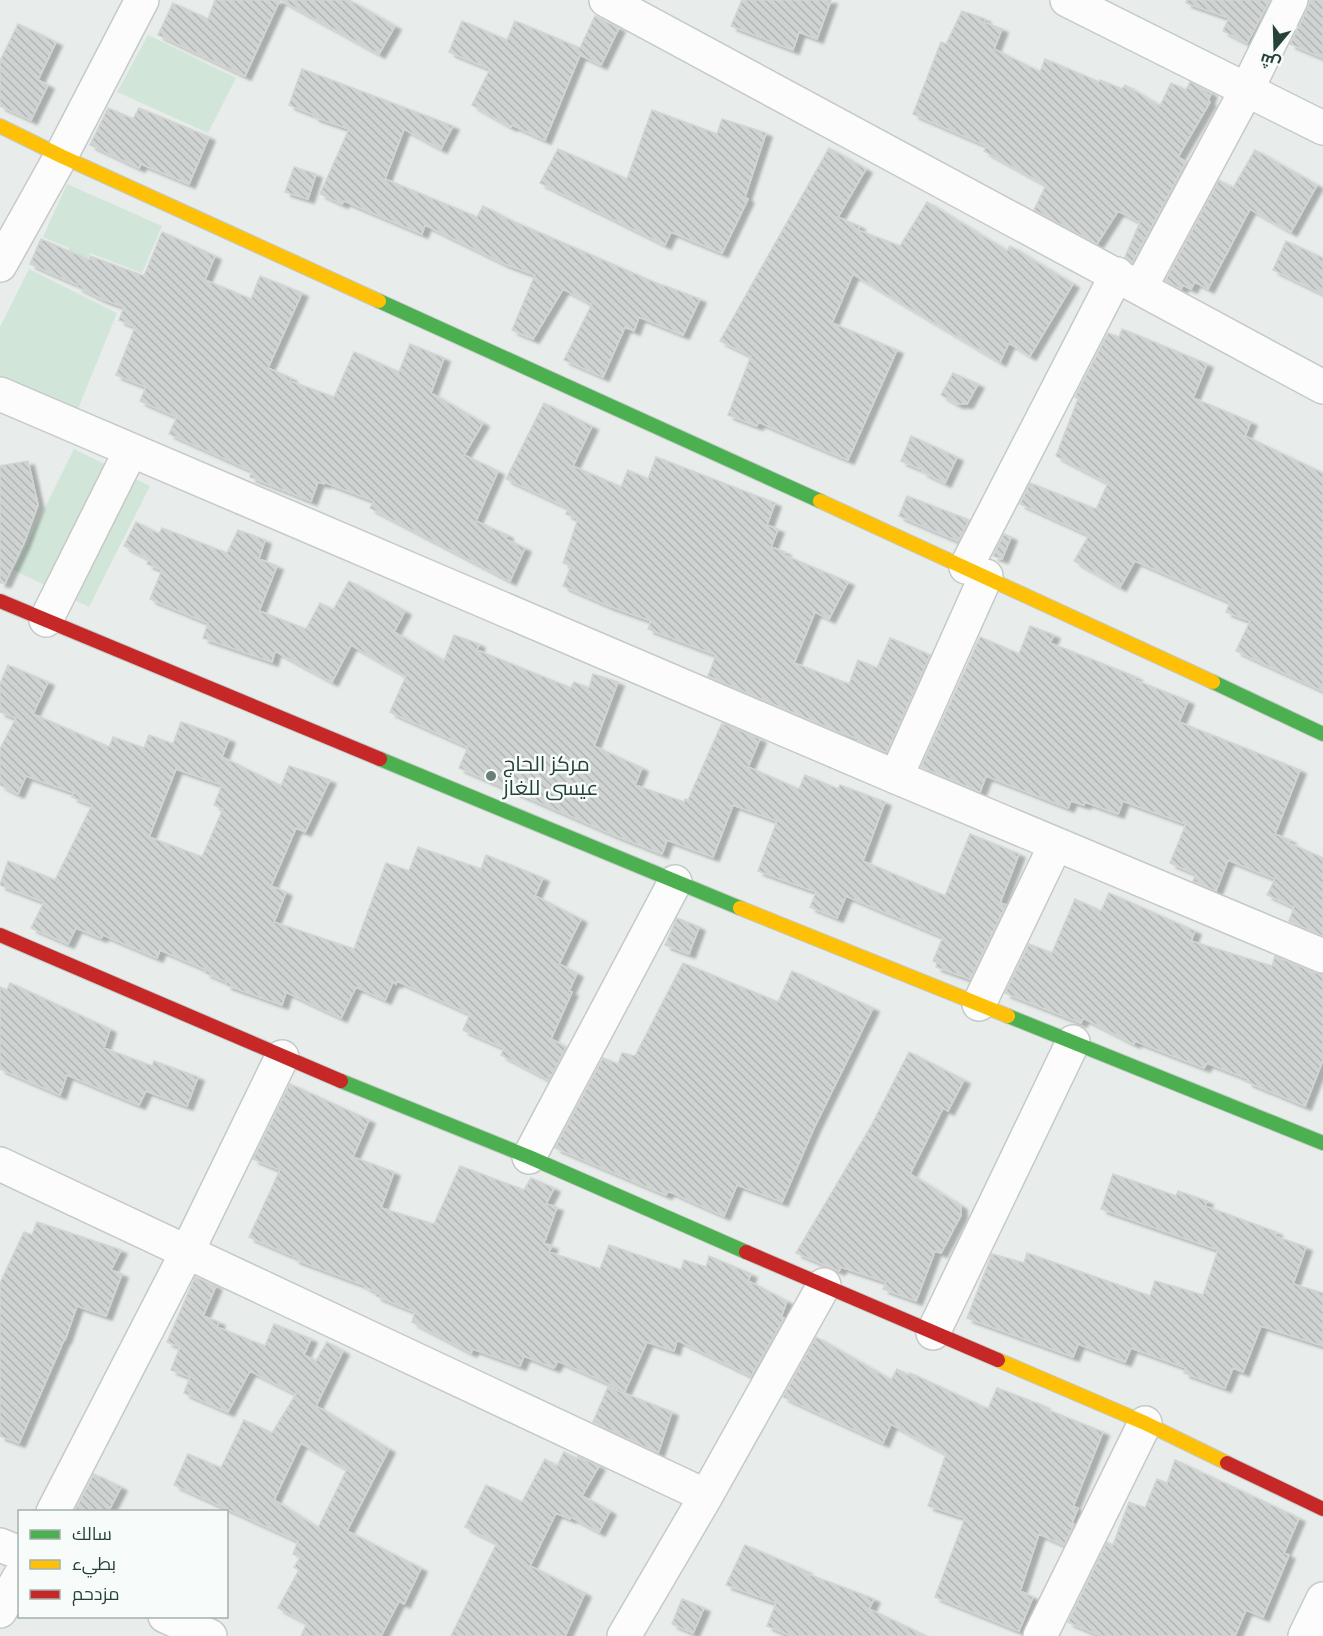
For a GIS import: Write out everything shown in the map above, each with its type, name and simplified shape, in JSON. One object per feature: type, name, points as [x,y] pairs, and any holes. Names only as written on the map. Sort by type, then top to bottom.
[{"type":"street","points":[[0,265],[61,156],[142,0]]},
{"type":"street","points":[[606,0],[1323,387]]},
{"type":"street","points":[[1067,0],[1323,128]]},
{"type":"street","points":[[896,777],[976,572],[1128,281],[1247,89],[1291,0]]},
{"type":"street","points":[[0,126],[61,156],[976,572],[1323,734]]},
{"type":"street","points":[[0,394],[896,777],[1323,956]]},
{"type":"street","points":[[46,620],[131,450]]},
{"type":"street","points":[[0,601],[675,882],[1323,1143]]},
{"type":"street","points":[[979,1004],[1056,844]]},
{"type":"street","points":[[529,1157],[675,882]]},
{"type":"street","points":[[0,935],[282,1057],[529,1157],[1145,1423],[1323,1509]]},
{"type":"street","points":[[933,1333],[1073,1042]]},
{"type":"street","points":[[54,1510],[188,1252],[282,1057]]},
{"type":"street","points":[[0,1164],[706,1497]]},
{"type":"street","points":[[624,1636],[706,1497],[824,1285]]},
{"type":"street","points":[[1040,1636],[1145,1423]]},
{"type":"street","points":[[0,1545],[18,1552]]},
{"type":"street","points":[[0,1611],[18,1580]]},
{"type":"street","points":[[1305,1636],[1323,1599]]},
{"type":"street","points":[[167,1618],[210,1636]]},
{"type":"green space","points":[[148,35],[236,78],[208,133],[117,92]]},
{"type":"green space","points":[[67,184],[162,226],[142,273],[90,253],[86,262],[67,254],[69,248],[43,237]]},
{"type":"green space","points":[[29,269],[117,313],[77,411],[0,376],[0,327]]},
{"type":"green space","points":[[74,449],[150,486],[89,607],[14,570]]},
{"type":"building","points":[[215,0],[280,0],[245,76],[158,35],[173,3],[208,19]]},
{"type":"building","points":[[281,0],[349,0],[395,26],[379,54]]},
{"type":"building","points":[[742,0],[831,0],[817,39],[799,32],[793,50],[731,26]]},
{"type":"building","points":[[1187,0],[1270,0],[1247,43],[1223,31],[1229,18],[1186,3]]},
{"type":"building","points":[[1310,0],[1323,0],[1323,58],[1290,44]]},
{"type":"building","points":[[962,11],[985,19],[984,22],[1002,29],[994,49],[1040,72],[1045,59],[1099,82],[1100,80],[1122,89],[1125,85],[1160,106],[1171,83],[1186,90],[1190,82],[1211,93],[1208,101],[1210,102],[1178,157],[1186,162],[1132,263],[1125,257],[1140,222],[1118,211],[1097,244],[1034,210],[1046,185],[984,151],[987,146],[913,114],[941,42],[946,44]]},
{"type":"building","points":[[595,16],[619,28],[601,65],[580,55],[545,140],[512,125],[511,127],[472,105],[490,69],[449,52],[462,21],[507,40],[515,21],[580,48]]},
{"type":"building","points":[[18,24],[56,42],[38,80],[48,85],[31,120],[0,106],[0,61]]},
{"type":"building","points":[[302,69],[453,126],[441,149],[404,129],[385,179],[477,217],[483,206],[663,286],[700,299],[683,335],[639,317],[634,331],[625,327],[603,377],[564,360],[592,304],[563,289],[533,339],[512,330],[535,275],[505,264],[425,225],[422,234],[344,201],[342,204],[320,194],[349,129],[314,117],[314,115],[289,105]]},
{"type":"building","points":[[108,108],[133,119],[139,108],[209,137],[189,184],[141,164],[139,168],[90,145]]},
{"type":"building","points":[[652,110],[717,134],[722,119],[766,133],[745,197],[748,199],[722,253],[671,232],[665,245],[540,183],[558,149],[627,179]]},
{"type":"building","points":[[829,148],[866,169],[838,217],[859,226],[858,230],[900,246],[927,202],[1007,251],[1010,246],[1073,284],[1030,356],[1009,343],[1000,362],[853,274],[832,323],[897,350],[848,460],[758,422],[757,426],[728,415],[751,356],[720,341]]},
{"type":"building","points":[[1255,150],[1317,185],[1291,232],[1250,209],[1208,289],[1195,282],[1191,289],[1183,285],[1181,289],[1165,281],[1219,180],[1233,188]]},
{"type":"building","points":[[294,167],[316,174],[308,199],[285,192]]},
{"type":"building","points":[[162,232],[215,256],[205,280],[251,299],[260,276],[302,293],[268,368],[291,378],[290,381],[334,397],[354,352],[399,372],[410,344],[444,358],[431,393],[483,423],[464,455],[498,471],[476,521],[507,535],[506,539],[525,548],[510,581],[370,508],[374,501],[324,482],[324,484],[318,482],[311,501],[250,477],[252,471],[169,434],[177,417],[140,401],[146,387],[116,375],[135,327],[119,320],[124,307],[102,299],[77,287],[78,285],[30,264],[41,239],[89,260],[90,256],[144,276]]},
{"type":"building","points":[[1286,241],[1323,258],[1323,294],[1273,270]]},
{"type":"building","points":[[1122,329],[1207,364],[1193,398],[1251,422],[1245,436],[1323,473],[1323,691],[1236,651],[1250,621],[1226,612],[1230,602],[1135,561],[1120,587],[1074,561],[1089,535],[1020,504],[1030,483],[1096,509],[1108,483],[1056,456],[1078,399],[1075,397],[1108,333],[1119,337]]},
{"type":"building","points":[[953,373],[978,384],[967,404],[957,404],[941,395]]},
{"type":"building","points":[[544,403],[592,426],[573,466],[621,487],[628,470],[648,479],[656,457],[775,503],[767,525],[778,529],[771,547],[785,552],[784,555],[848,582],[829,619],[815,612],[794,663],[849,684],[858,660],[877,668],[890,638],[930,655],[887,752],[708,676],[716,655],[648,629],[651,621],[563,586],[571,566],[563,563],[578,519],[566,514],[569,508],[506,479]]},
{"type":"building","points":[[911,436],[957,457],[945,483],[901,461]]},
{"type":"building","points":[[28,461],[38,505],[24,543],[5,583],[0,583],[0,466]]},
{"type":"building","points":[[907,496],[969,520],[958,541],[899,516]]},
{"type":"building","points":[[136,522],[159,534],[162,528],[227,553],[238,530],[265,540],[259,559],[277,566],[259,611],[306,629],[320,603],[333,610],[349,581],[405,611],[394,632],[444,661],[454,635],[479,644],[477,650],[571,688],[574,682],[589,688],[593,674],[618,682],[594,746],[642,768],[635,785],[684,802],[685,799],[688,800],[722,723],[760,739],[748,767],[799,789],[805,775],[838,789],[840,785],[885,802],[863,861],[945,896],[970,834],[1019,854],[1000,903],[1006,905],[970,979],[936,967],[937,963],[933,961],[943,937],[846,896],[837,918],[810,907],[816,892],[758,871],[777,821],[733,805],[713,857],[667,840],[662,854],[459,768],[468,747],[390,712],[406,676],[351,645],[332,682],[275,651],[272,662],[203,638],[208,623],[150,599],[162,570],[147,564],[149,559],[124,546]]},
{"type":"building","points":[[1004,534],[1011,537],[1002,559],[993,556]]},
{"type":"building","points":[[1030,626],[1054,635],[1050,643],[1136,677],[1135,680],[1188,701],[1179,722],[1300,770],[1275,834],[1323,858],[1323,936],[1289,921],[1294,907],[1267,895],[1275,879],[1228,860],[1216,891],[1193,881],[1196,874],[1170,863],[1186,824],[1123,801],[1118,814],[1085,802],[1084,805],[1071,801],[1068,808],[986,776],[980,792],[921,767],[980,637],[1019,654]]},
{"type":"building","points":[[8,665],[48,682],[33,714],[109,747],[113,737],[144,748],[149,735],[173,744],[181,722],[229,739],[222,757],[281,786],[289,766],[330,780],[305,832],[296,828],[271,886],[286,892],[274,922],[354,949],[386,863],[409,871],[418,847],[481,869],[486,855],[543,878],[535,896],[581,919],[559,964],[577,973],[569,991],[572,992],[551,1039],[566,1047],[549,1080],[501,1055],[504,1048],[463,1030],[470,1014],[397,981],[396,984],[393,982],[385,1000],[356,987],[341,1018],[286,992],[282,1005],[226,985],[227,982],[205,973],[207,970],[160,950],[157,958],[103,935],[101,938],[76,928],[68,944],[31,928],[44,902],[0,885],[8,861],[55,880],[92,805],[72,797],[74,793],[26,776],[18,794],[0,785],[0,749],[16,718],[0,712],[0,684]],"holes":[[[176,769],[222,785],[214,805],[223,809],[202,857],[149,837]]]},
{"type":"building","points":[[1109,893],[1195,931],[1191,941],[1272,966],[1275,956],[1323,974],[1323,1060],[1305,1106],[1247,1082],[1248,1079],[1207,1063],[1204,1068],[1135,1041],[1134,1044],[1083,1018],[1081,1023],[1005,993],[1029,944],[1052,953],[1075,899],[1101,911]]},
{"type":"building","points":[[677,918],[699,927],[689,954],[665,945]]},
{"type":"building","points":[[683,963],[778,1002],[792,971],[873,1008],[814,1128],[782,1202],[737,1185],[724,1216],[668,1191],[666,1195],[555,1148],[603,1058],[618,1064],[622,1053],[635,1056]]},
{"type":"building","points":[[10,983],[110,1029],[104,1048],[152,1066],[154,1061],[198,1077],[187,1106],[146,1091],[139,1105],[67,1075],[60,1095],[0,1069],[0,987],[7,990]]},
{"type":"building","points":[[909,1052],[964,1080],[948,1111],[943,1108],[910,1174],[961,1206],[961,1215],[941,1253],[935,1251],[916,1301],[883,1289],[886,1282],[841,1267],[839,1271],[796,1253],[870,1128]]},
{"type":"building","points":[[290,1084],[369,1120],[353,1157],[394,1172],[381,1208],[434,1224],[460,1166],[524,1190],[531,1178],[554,1188],[546,1204],[557,1207],[544,1243],[552,1246],[549,1252],[600,1269],[609,1245],[681,1270],[684,1260],[706,1267],[709,1256],[751,1274],[748,1281],[787,1301],[781,1317],[784,1318],[751,1376],[677,1340],[674,1351],[647,1342],[625,1391],[558,1361],[554,1368],[524,1356],[520,1366],[473,1349],[471,1353],[412,1322],[415,1312],[376,1296],[377,1292],[366,1286],[294,1259],[295,1257],[249,1237],[280,1170],[253,1159]]},
{"type":"building","points":[[1113,1174],[1176,1196],[1178,1191],[1207,1201],[1205,1206],[1276,1232],[1275,1236],[1306,1247],[1293,1284],[1323,1293],[1323,1346],[1261,1326],[1243,1372],[1233,1368],[1225,1388],[1184,1373],[1186,1368],[1131,1348],[1125,1362],[1078,1344],[1073,1357],[967,1318],[992,1254],[1024,1263],[1027,1253],[1150,1296],[1155,1281],[1203,1295],[1218,1250],[1101,1209]]},
{"type":"building","points":[[37,1222],[121,1250],[111,1270],[122,1274],[106,1316],[77,1306],[65,1340],[19,1443],[0,1436],[0,1283],[24,1232],[32,1235]]},
{"type":"building","points":[[195,1277],[216,1286],[203,1316],[219,1322],[217,1327],[265,1346],[274,1324],[311,1339],[304,1355],[316,1361],[327,1342],[343,1351],[316,1406],[389,1449],[347,1531],[421,1568],[404,1604],[399,1601],[381,1636],[301,1636],[307,1623],[278,1608],[299,1570],[294,1567],[300,1558],[293,1554],[298,1541],[174,1485],[188,1454],[221,1468],[244,1420],[272,1433],[296,1394],[250,1371],[228,1412],[184,1393],[190,1377],[171,1370],[180,1347],[167,1342]],"holes":[[[301,1443],[347,1469],[318,1528],[274,1500]]]},
{"type":"building","points":[[816,1337],[891,1380],[897,1369],[988,1409],[997,1388],[1103,1432],[1073,1507],[1078,1508],[1072,1523],[1074,1524],[1064,1545],[1039,1534],[1020,1591],[1033,1597],[1019,1631],[935,1597],[965,1518],[928,1506],[946,1454],[891,1424],[883,1443],[783,1397]]},
{"type":"building","points":[[608,1387],[672,1412],[658,1453],[593,1422]]},
{"type":"building","points":[[564,1452],[599,1466],[582,1496],[610,1511],[599,1532],[571,1517],[570,1519],[556,1513],[530,1566],[585,1593],[565,1636],[451,1636],[497,1543],[465,1527],[486,1485],[522,1502],[545,1459],[557,1466]]},
{"type":"building","points":[[1175,1460],[1299,1518],[1284,1553],[1289,1555],[1263,1617],[1246,1610],[1235,1636],[1101,1636],[1068,1622],[1107,1542],[1113,1545],[1129,1502],[1145,1508],[1157,1479],[1167,1483]]},
{"type":"building","points":[[94,1474],[121,1487],[109,1510],[75,1510]]},
{"type":"building","points":[[745,1545],[806,1571],[805,1573],[874,1599],[869,1609],[926,1636],[792,1636],[767,1626],[776,1603],[726,1585]]},
{"type":"building","points":[[682,1599],[704,1608],[693,1633],[672,1624]]},
{"type":"traffic: fast","points":[[379,301],[820,501]]},
{"type":"traffic: fast","points":[[1213,682],[1323,734]]},
{"type":"traffic: fast","points":[[380,759],[740,908]]},
{"type":"traffic: fast","points":[[1008,1016],[1323,1143]]},
{"type":"traffic: fast","points":[[341,1081],[529,1157],[746,1252]]},
{"type":"traffic: slow","points":[[0,126],[379,301]]},
{"type":"traffic: slow","points":[[820,501],[1213,682]]},
{"type":"traffic: slow","points":[[740,908],[1008,1016]]},
{"type":"traffic: slow","points":[[998,1360],[1145,1423],[1227,1463]]},
{"type":"traffic: jam","points":[[0,601],[380,759]]},
{"type":"traffic: jam","points":[[0,935],[341,1081]]},
{"type":"traffic: jam","points":[[746,1252],[998,1360]]},
{"type":"traffic: jam","points":[[1227,1463],[1323,1509]]},
{"type":"place","name":"مركز الحاج عيسى للغاز","points":[[491,776]]}]
